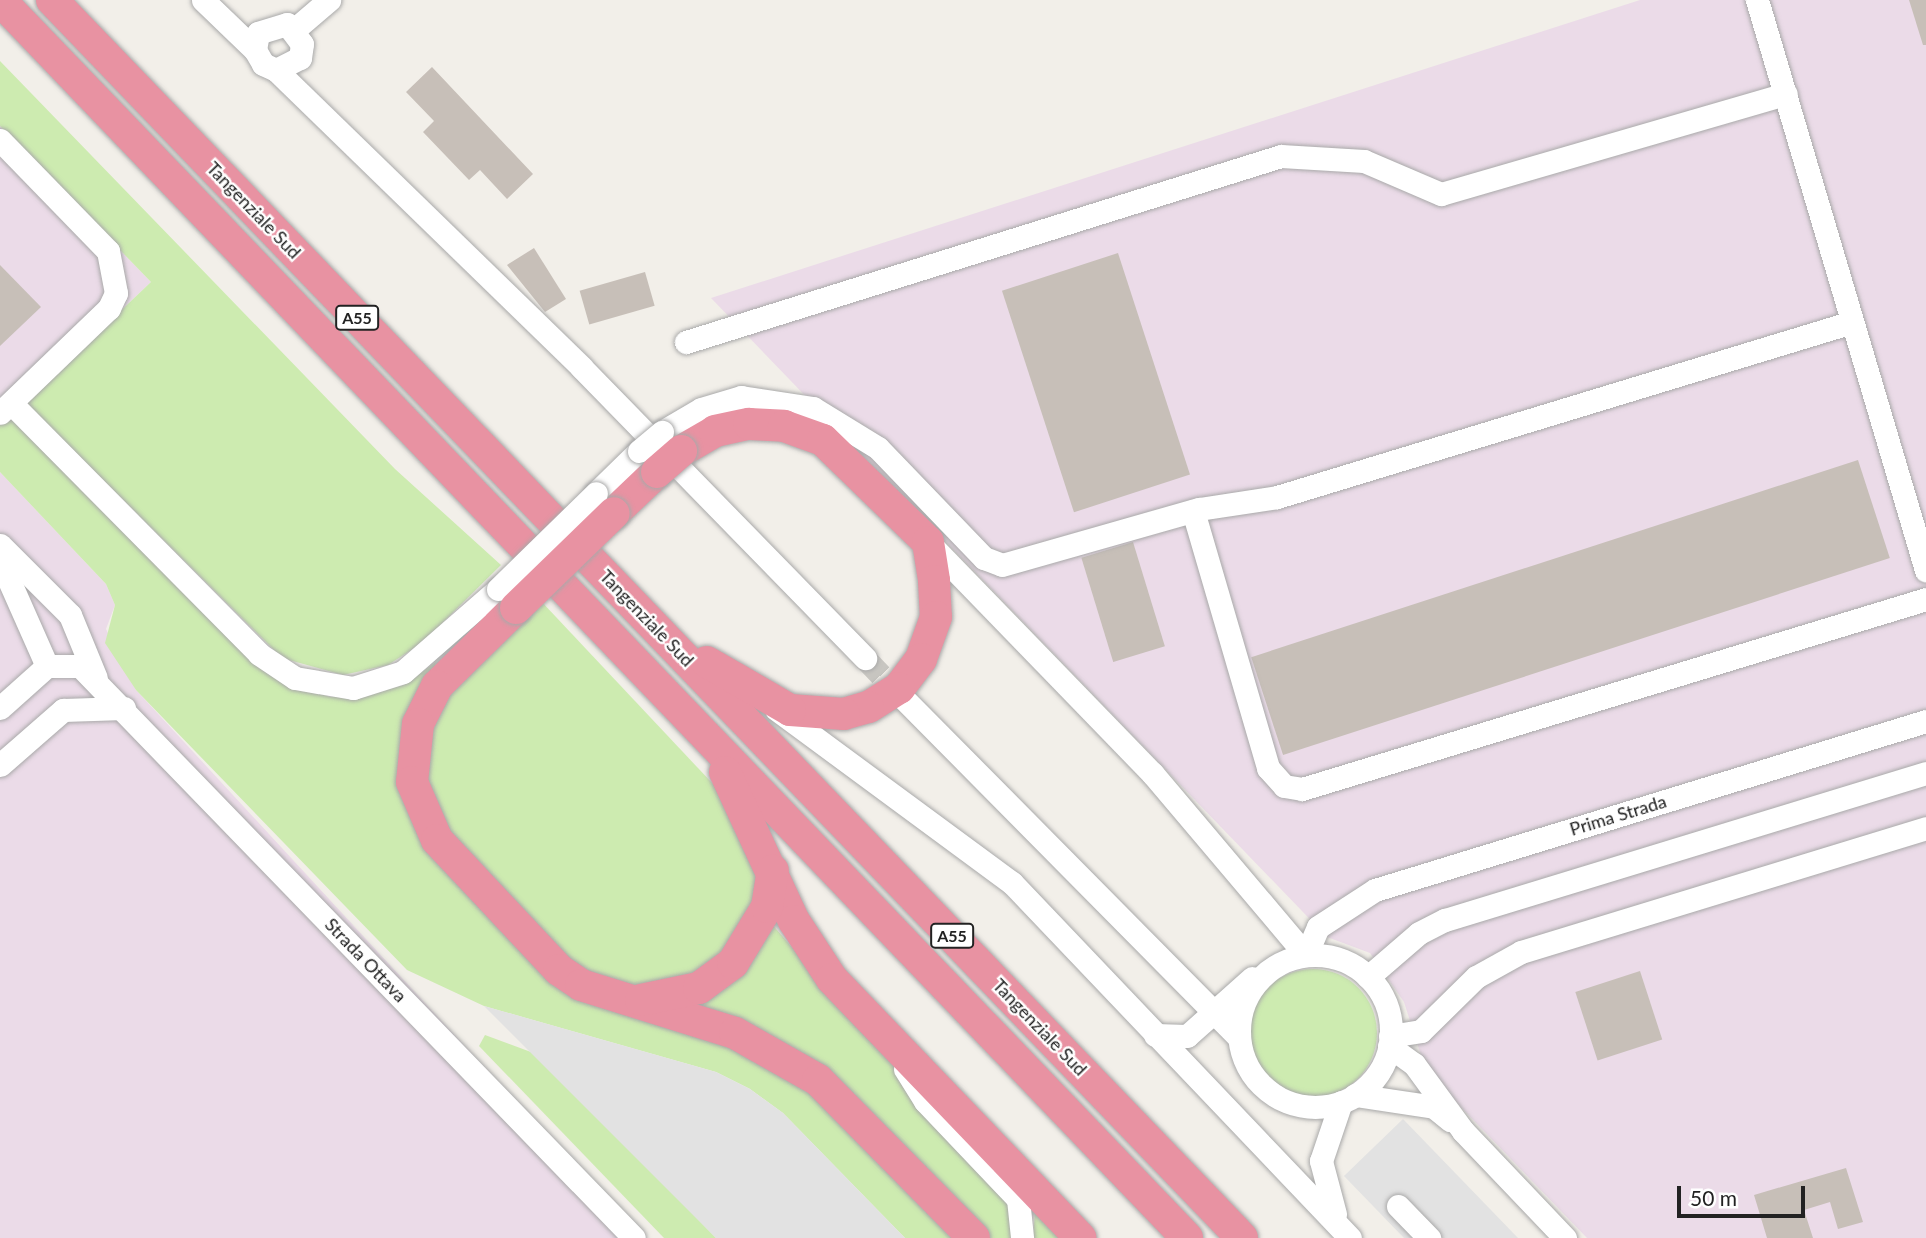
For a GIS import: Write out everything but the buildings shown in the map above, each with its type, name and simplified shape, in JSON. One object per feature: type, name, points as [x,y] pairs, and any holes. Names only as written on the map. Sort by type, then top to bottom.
[{"type":"highway","name":"Tangenziale Sud","points":[[0,0],[1187,1238]]},
{"type":"highway","name":"Tangenziale Sud","points":[[52,0],[1242,1238]]},
{"type":"highway","points":[[663,634],[764,699],[816,715],[844,714],[899,688],[921,659],[936,617],[928,542],[841,453],[802,430],[765,423],[732,427],[672,441],[648,461],[507,599],[426,703],[412,743],[416,802],[438,840],[559,970],[582,985],[735,1033],[792,1062],[843,1102],[974,1238]]},
{"type":"highway","points":[[705,734],[811,950],[887,1040],[1080,1238]]},
{"type":"highway","points":[[631,1000],[699,988],[726,969],[767,906],[773,870]]},
{"type":"street","points":[[203,0],[581,367],[865,658]]},
{"type":"street","points":[[255,50],[266,26],[295,29],[329,0]]},
{"type":"street","points":[[1757,0],[1786,94],[1849,323],[1926,570]]},
{"type":"street","points":[[276,70],[300,58],[295,29]]},
{"type":"street","points":[[686,342],[1281,156],[1364,161],[1441,194],[1786,94]]},
{"type":"street","points":[[0,140],[108,251],[116,293],[109,309],[6,408],[259,654],[295,678],[353,688],[403,672],[507,599]]},
{"type":"street","points":[[672,441],[701,409],[741,397],[813,408],[878,448],[984,558],[1002,565],[1193,511],[1277,497],[1849,323]]},
{"type":"street","points":[[1193,511],[1268,768],[1284,786],[1302,789],[1926,599]]},
{"type":"street","points":[[928,542],[1152,773],[1296,953]]},
{"type":"street","name":"Strada Ottava","points":[[0,545],[70,615],[97,681]]},
{"type":"street","points":[[0,560],[56,664],[0,708]]},
{"type":"street","name":"Strada Ottava","points":[[56,664],[97,681],[634,1238]]},
{"type":"street","points":[[764,699],[1012,883],[1347,1235]]},
{"type":"street","points":[[904,699],[1239,1037]]},
{"type":"street","points":[[0,765],[63,710],[124,708]]},
{"type":"street","name":"Prima Strada","points":[[1296,953],[1318,927],[1375,890],[1926,721]]},
{"type":"street","points":[[1368,977],[1445,920],[1926,773]]},
{"type":"street","points":[[1390,1041],[1421,1031],[1476,977],[1521,951],[1926,828]]},
{"type":"street","points":[[1296,953],[1254,985],[1241,1010],[1239,1037],[1244,1060],[1274,1095],[1318,1107],[1348,1099],[1434,1107],[1463,1131],[1565,1238]]},
{"type":"street","points":[[1155,1035],[1187,1036],[1250,979],[1296,953],[1339,959],[1368,977],[1386,1004],[1390,1041],[1382,1066],[1348,1099],[1321,1178],[1347,1235]]},
{"type":"street","points":[[887,1040],[925,1101],[1018,1199],[1022,1238]]},
{"type":"street","points":[[1390,1041],[1414,1064],[1463,1131]]},
{"type":"street","points":[[1398,1206],[1429,1238]]},
{"type":"shaded area","points":[[1640,0],[1926,0],[1926,1238],[1587,1238],[1426,1071],[1404,1002],[1370,953],[1327,937],[711,298]]},
{"type":"shaded area","points":[[0,126],[151,282],[0,425]]},
{"type":"shaded area","points":[[0,472],[106,584],[115,605],[106,629],[136,690],[642,1238],[0,1238]]},
{"type":"shaded area","points":[[484,1006],[716,1072],[750,1089],[783,1113],[905,1238],[716,1238]]},
{"type":"shaded area","points":[[1403,1119],[1518,1238],[1404,1238],[1344,1176]]},
{"type":"green space","points":[[0,61],[395,469],[501,565],[422,643],[388,665],[343,675],[282,658],[25,402],[151,282],[0,126]]},
{"type":"green space","points":[[10,415],[239,648],[285,683],[330,697],[357,696],[404,685],[436,662],[400,763],[551,975],[750,1050],[802,1081],[957,1238],[905,1238],[783,1113],[750,1089],[716,1072],[484,1006],[407,970],[136,690],[105,643],[115,605],[106,584],[0,472],[0,425]]},
{"type":"green space","points":[[540,600],[729,801],[756,854],[757,904],[714,966],[648,989],[577,972],[445,835],[422,779],[436,707]]},
{"type":"green space","points":[[771,923],[1013,1206],[1012,1238],[987,1238],[849,1094],[697,1010],[692,1002]]},
{"type":"green space","points":[[1313,969],[1338,974],[1358,988],[1372,1008],[1377,1033],[1372,1058],[1358,1078],[1338,1092],[1313,1097],[1288,1092],[1268,1078],[1254,1058],[1249,1033],[1254,1008],[1268,988],[1288,974]]},
{"type":"green space","points":[[485,1035],[539,1055],[716,1238],[664,1238],[479,1046]]},
{"type":"green space","points":[[1035,1212],[1063,1238],[1033,1238]]},
{"type":"tunnel","points":[[865,658],[904,699]]}]
